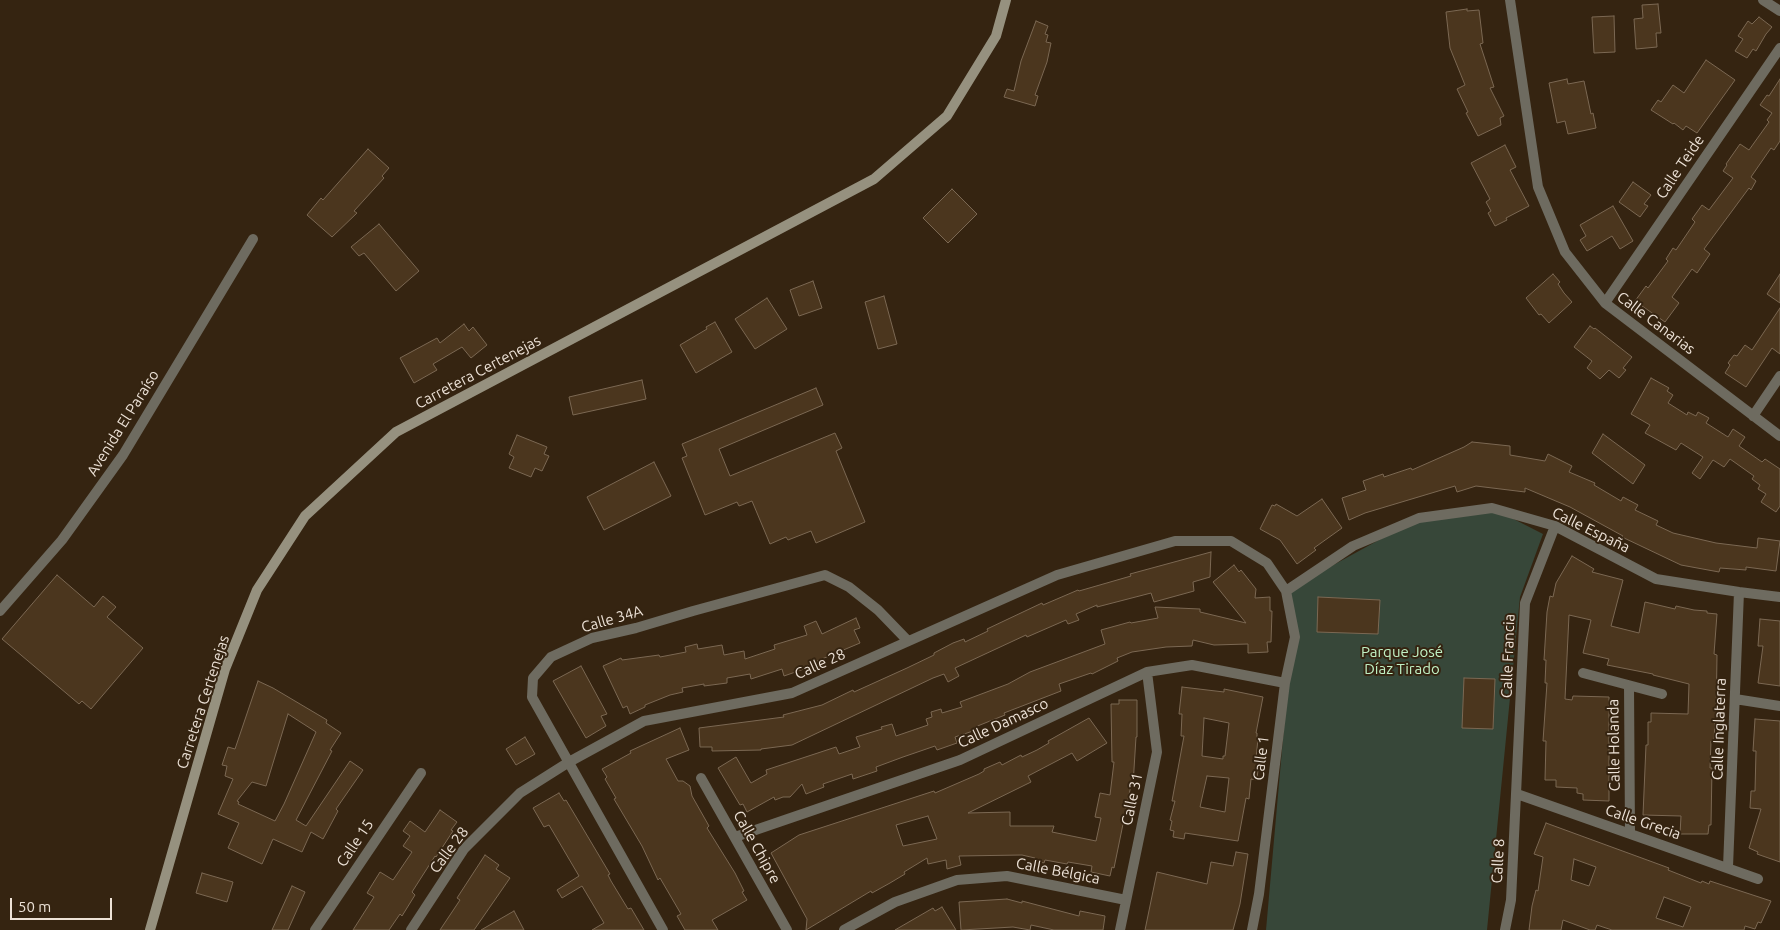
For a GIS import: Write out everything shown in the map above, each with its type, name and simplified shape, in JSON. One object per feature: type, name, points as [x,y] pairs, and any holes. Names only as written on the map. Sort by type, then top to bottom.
[{"type":"main road","name":"Carretera Certenejas","points":[[150,930],[225,670],[257,590],[305,516],[396,432],[874,179],[947,116],[996,36],[1006,0]]},
{"type":"street","name":"Calle Canarias","points":[[1510,0],[1538,187],[1565,252],[1605,303],[1780,436]]},
{"type":"street","points":[[1763,0],[1780,11]]},
{"type":"street","name":"Calle Teide","points":[[1605,303],[1780,48]]},
{"type":"street","name":"Avenida El Paraíso","points":[[0,611],[62,540],[124,455],[253,239]]},
{"type":"street","points":[[1753,416],[1780,376]]},
{"type":"street","name":"Calle España","points":[[1286,591],[1353,546],[1419,518],[1492,508],[1555,526],[1656,579],[1780,597]]},
{"type":"street","name":"Calle Francia","points":[[1517,794],[1525,603],[1555,526]]},
{"type":"street","name":"Calle 28","points":[[411,930],[464,849],[520,793],[569,762],[644,721],[792,693],[1057,574],[1175,542],[1231,541],[1266,564],[1286,591]]},
{"type":"street","name":"Calle 34A","points":[[663,930],[532,697],[533,678],[551,657],[592,638],[636,628],[693,610],[825,575],[849,587],[878,610],[908,641]]},
{"type":"street","name":"Calle 1","points":[[1252,930],[1259,894],[1286,683],[1295,637],[1286,591]]},
{"type":"street","name":"Calle Inglaterra","points":[[1728,867],[1739,592]]},
{"type":"street","name":"Calle Damasco","points":[[735,837],[960,760],[1147,672],[1192,665],[1286,683]]},
{"type":"street","name":"Calle 31","points":[[1120,930],[1157,752],[1147,672]]},
{"type":"street","points":[[1583,673],[1662,694]]},
{"type":"street","name":"Calle Holanda","points":[[1629,686],[1630,833]]},
{"type":"street","points":[[1735,699],[1780,706]]},
{"type":"street","name":"Calle 15","points":[[315,930],[420,773]]},
{"type":"street","name":"Calle Chipre","points":[[701,778],[787,930]]},
{"type":"street","name":"Calle Grecia","points":[[1517,794],[1758,879]]},
{"type":"street","name":"Calle 8","points":[[1505,930],[1511,900],[1517,794]]},
{"type":"street","name":"Calle Bélgica","points":[[844,930],[895,902],[957,880],[1008,876],[1126,900]]},
{"type":"green space","name":"Parque José Díaz Tirado","points":[[1492,508],[1543,534],[1520,597],[1487,930],[1266,930],[1293,626],[1286,591],[1419,518]]},
{"type":"building","points":[[1658,4],[1661,33],[1656,33],[1657,47],[1636,49],[1634,19],[1643,18],[1642,5]]},
{"type":"building","points":[[1467,9],[1467,11],[1479,10],[1483,43],[1480,44],[1494,87],[1490,88],[1504,116],[1500,118],[1501,125],[1478,136],[1466,113],[1468,112],[1457,89],[1465,85],[1450,48],[1446,12]]},
{"type":"building","points":[[1614,16],[1615,52],[1594,53],[1592,17]]},
{"type":"building","points":[[1759,17],[1772,27],[1756,51],[1753,49],[1747,58],[1735,51],[1743,39],[1738,36],[1748,21],[1752,24]]},
{"type":"building","points":[[1036,21],[1048,26],[1045,34],[1048,35],[1046,42],[1051,43],[1047,62],[1035,95],[1038,96],[1035,106],[1004,97],[1007,89],[1014,91],[1021,61]]},
{"type":"building","points":[[1706,60],[1735,80],[1697,133],[1686,126],[1683,130],[1651,110],[1658,100],[1661,102],[1673,85],[1684,93]]},
{"type":"building","points":[[1567,79],[1568,84],[1584,81],[1596,128],[1568,134],[1565,121],[1557,123],[1549,83]]},
{"type":"building","points":[[1780,79],[1780,141],[1774,150],[1771,148],[1751,177],[1756,181],[1751,190],[1749,188],[1704,249],[1710,254],[1697,273],[1692,269],[1672,297],[1679,303],[1665,322],[1635,301],[1646,286],[1648,288],[1668,261],[1666,259],[1673,248],[1676,250],[1695,222],[1692,219],[1702,205],[1709,210],[1733,178],[1723,171],[1726,164],[1740,144],[1749,150],[1769,122],[1767,120],[1772,113],[1760,105],[1767,95],[1769,96]]},
{"type":"building","points":[[1505,145],[1516,167],[1510,170],[1529,206],[1495,226],[1488,213],[1491,211],[1486,202],[1490,199],[1471,163]]},
{"type":"building","points":[[368,149],[389,168],[382,176],[384,178],[354,211],[357,213],[332,237],[307,215],[321,198],[323,200]]},
{"type":"building","points":[[1633,182],[1651,195],[1644,204],[1648,206],[1640,217],[1619,202]]},
{"type":"building","points":[[952,189],[977,214],[948,243],[923,218]]},
{"type":"building","points":[[1613,206],[1633,241],[1620,249],[1612,236],[1587,251],[1580,240],[1586,236],[1580,225]]},
{"type":"building","points":[[379,224],[419,271],[396,291],[364,253],[359,256],[351,247]]},
{"type":"building","points":[[1553,274],[1560,282],[1558,284],[1564,293],[1572,302],[1549,323],[1541,314],[1539,315],[1526,298]]},
{"type":"building","points":[[1780,274],[1780,303],[1767,294]]},
{"type":"building","points":[[813,281],[822,308],[799,316],[790,290]]},
{"type":"building","points":[[884,296],[897,344],[878,349],[865,302]]},
{"type":"building","points":[[767,298],[787,329],[755,349],[735,319]]},
{"type":"building","points":[[1780,308],[1780,354],[1772,348],[1746,387],[1725,373],[1730,365],[1728,363],[1734,355],[1737,356],[1745,345],[1752,350]]},
{"type":"building","points":[[715,322],[732,352],[696,373],[680,345]]},
{"type":"building","points":[[464,324],[469,331],[473,327],[487,345],[471,358],[462,347],[433,364],[437,370],[414,383],[400,358],[437,338],[440,343]]},
{"type":"building","points":[[1590,326],[1632,357],[1623,368],[1626,370],[1619,378],[1609,370],[1600,379],[1587,368],[1592,361],[1574,347]]},
{"type":"building","points":[[1651,378],[1669,388],[1667,391],[1673,395],[1668,403],[1687,415],[1688,412],[1696,416],[1698,412],[1709,418],[1706,423],[1728,437],[1733,429],[1745,437],[1739,446],[1762,462],[1765,459],[1780,469],[1780,506],[1776,512],[1761,502],[1766,494],[1758,489],[1760,485],[1752,479],[1754,476],[1730,459],[1724,467],[1713,460],[1700,479],[1692,473],[1703,457],[1681,443],[1676,450],[1645,433],[1650,425],[1631,414]]},
{"type":"building","points":[[642,380],[646,399],[573,415],[569,397]]},
{"type":"building","points":[[816,388],[823,405],[719,449],[730,476],[835,433],[842,448],[836,451],[865,522],[816,543],[811,531],[788,540],[786,537],[770,544],[752,501],[739,506],[737,502],[705,515],[682,458],[687,456],[682,444]]},
{"type":"building","points":[[1603,434],[1645,465],[1633,484],[1592,453]]},
{"type":"building","points":[[517,435],[547,447],[544,454],[549,456],[542,471],[535,468],[531,477],[509,468],[514,457],[509,454]]},
{"type":"building","points":[[1472,442],[1510,446],[1510,455],[1545,461],[1548,454],[1572,466],[1569,472],[1595,483],[1594,485],[1621,501],[1623,497],[1638,505],[1635,510],[1658,521],[1656,525],[1673,533],[1716,543],[1757,548],[1758,538],[1780,541],[1776,571],[1746,567],[1746,570],[1720,568],[1719,572],[1681,565],[1622,537],[1570,507],[1525,488],[1525,492],[1476,486],[1457,492],[1455,486],[1365,513],[1349,520],[1342,498],[1366,490],[1363,481],[1383,474],[1384,477],[1411,468],[1412,470]]},
{"type":"building","points":[[654,462],[671,496],[604,530],[587,497]]},
{"type":"building","points":[[1322,499],[1342,528],[1314,548],[1316,550],[1297,564],[1280,540],[1260,529],[1272,505],[1275,506],[1276,504],[1297,516]]},
{"type":"building","points":[[1211,552],[1210,577],[1193,582],[1194,591],[1154,602],[1151,593],[1097,607],[1097,605],[1076,614],[1079,620],[1068,624],[1066,620],[1027,637],[1026,635],[955,668],[959,676],[948,682],[944,674],[933,678],[792,745],[761,750],[712,751],[712,747],[700,747],[699,728],[784,717],[783,715],[822,705],[907,668],[953,643],[964,639],[965,642],[988,631],[987,629],[1042,603],[1043,605],[1078,590],[1131,576],[1130,574]]},
{"type":"building","points":[[1572,556],[1594,569],[1592,572],[1623,580],[1611,626],[1639,633],[1645,602],[1675,609],[1676,606],[1717,614],[1714,654],[1717,655],[1716,721],[1714,741],[1711,741],[1711,825],[1709,825],[1708,834],[1680,834],[1681,816],[1643,815],[1646,745],[1648,745],[1648,722],[1651,722],[1651,713],[1688,714],[1689,684],[1653,674],[1607,665],[1609,659],[1583,653],[1591,620],[1569,615],[1565,699],[1572,700],[1573,696],[1609,697],[1609,801],[1583,800],[1583,794],[1577,793],[1577,788],[1556,787],[1556,780],[1545,780],[1546,741],[1543,741],[1547,683],[1545,683],[1546,660],[1544,660],[1547,612],[1550,596],[1553,597],[1556,583]]},
{"type":"building","points":[[1234,565],[1239,572],[1241,570],[1256,589],[1255,598],[1270,597],[1270,611],[1272,611],[1271,642],[1267,642],[1268,652],[1248,653],[1248,644],[1214,645],[1193,640],[1192,646],[1166,647],[1132,652],[1117,658],[1118,661],[1092,674],[1059,684],[1061,691],[1004,713],[1005,715],[975,727],[976,730],[955,737],[957,743],[937,750],[935,746],[903,757],[876,767],[877,771],[853,779],[852,774],[823,784],[824,787],[806,794],[802,784],[790,797],[775,800],[774,797],[747,812],[743,804],[740,805],[718,768],[736,757],[751,783],[767,774],[766,770],[836,747],[839,754],[860,747],[856,737],[882,729],[881,727],[892,724],[896,736],[928,725],[926,719],[932,717],[931,712],[941,709],[942,713],[962,707],[960,702],[1008,684],[1030,672],[1105,644],[1101,630],[1130,622],[1158,618],[1155,607],[1200,609],[1200,612],[1246,623],[1213,582]]},
{"type":"building","points":[[57,575],[94,607],[103,596],[116,607],[107,617],[143,648],[91,709],[82,701],[79,704],[2,639]]},
{"type":"building","points":[[1318,597],[1380,600],[1378,634],[1317,632]]},
{"type":"building","points":[[856,618],[860,628],[854,630],[860,643],[810,664],[804,669],[784,676],[782,669],[751,679],[750,674],[727,678],[727,683],[704,686],[704,684],[682,688],[683,692],[645,705],[645,707],[630,714],[627,706],[623,708],[603,666],[621,658],[622,660],[659,655],[660,657],[686,652],[685,647],[697,644],[698,649],[722,645],[724,655],[744,651],[745,659],[775,649],[774,645],[807,635],[804,626],[816,621],[822,634]]},
{"type":"building","points":[[1760,619],[1780,621],[1780,686],[1758,683],[1763,646],[1758,646]]},
{"type":"building","points":[[581,666],[607,714],[601,716],[606,726],[586,738],[553,681]]},
{"type":"building","points":[[1464,678],[1495,679],[1493,729],[1462,728]]},
{"type":"building","points":[[258,681],[327,720],[326,723],[341,733],[330,750],[332,751],[296,820],[306,826],[350,761],[363,770],[336,809],[338,811],[323,839],[311,832],[302,852],[273,839],[262,864],[228,848],[239,823],[218,814],[233,779],[225,776],[227,766],[222,765],[228,747],[235,749]],"holes":[[[288,714],[316,732],[275,821],[238,804],[239,802],[237,801],[252,782],[266,786]]]},
{"type":"building","points":[[1182,687],[1224,692],[1224,689],[1263,697],[1256,733],[1258,739],[1256,758],[1259,758],[1257,780],[1251,779],[1249,799],[1246,798],[1238,841],[1185,833],[1184,839],[1173,837],[1174,831],[1170,830],[1172,821],[1170,820],[1175,801],[1172,801],[1184,736],[1181,736],[1182,714],[1179,714]],"holes":[[[1204,718],[1229,723],[1223,759],[1202,756]],[[1207,776],[1229,778],[1225,812],[1200,807]]]},
{"type":"building","points":[[1119,700],[1137,700],[1137,737],[1133,785],[1131,785],[1114,868],[1112,867],[1110,876],[1091,872],[1092,866],[1045,860],[1044,863],[1034,861],[1035,858],[1022,855],[959,856],[961,865],[947,869],[946,860],[928,864],[927,858],[890,883],[872,893],[871,891],[806,930],[807,919],[771,853],[799,835],[934,791],[935,793],[979,774],[984,769],[1000,762],[1002,765],[1021,755],[1022,757],[1089,718],[1107,743],[1077,761],[1072,753],[1028,776],[1031,782],[968,813],[1010,812],[1010,826],[1054,826],[1052,832],[1096,841],[1101,818],[1095,817],[1100,793],[1110,795],[1114,762],[1112,762],[1111,704],[1119,704]],"holes":[[[928,816],[937,839],[903,846],[896,825]]]},
{"type":"building","points":[[1755,719],[1780,721],[1780,862],[1757,854],[1758,852],[1749,848],[1761,809],[1750,808],[1751,791],[1755,791],[1756,751],[1753,751]]},
{"type":"building","points":[[680,728],[689,750],[666,759],[678,781],[683,781],[690,786],[692,796],[709,826],[707,828],[735,873],[747,900],[712,920],[718,930],[685,930],[677,916],[681,914],[660,878],[658,880],[642,846],[614,799],[616,798],[605,779],[607,777],[602,769],[631,753],[630,751]]},
{"type":"building","points":[[525,737],[535,754],[516,765],[506,749]]},
{"type":"building","points":[[559,793],[564,801],[566,800],[610,874],[608,875],[611,881],[628,909],[631,908],[644,930],[592,930],[604,923],[582,886],[562,898],[557,890],[579,876],[549,825],[544,827],[533,808]]},
{"type":"building","points":[[440,810],[457,822],[451,830],[453,831],[412,892],[415,895],[402,916],[400,914],[389,930],[353,930],[374,897],[367,893],[380,872],[393,880],[412,852],[403,846],[410,836],[403,831],[410,821],[425,832]]},
{"type":"building","points":[[1546,823],[1669,868],[1668,870],[1701,883],[1702,881],[1709,884],[1710,881],[1771,901],[1761,923],[1758,922],[1755,929],[1745,926],[1744,930],[1612,930],[1597,925],[1595,930],[1590,930],[1563,920],[1561,930],[1529,930],[1532,906],[1536,890],[1538,891],[1543,857],[1534,854]],"holes":[[[1574,859],[1596,867],[1589,886],[1571,880]],[[1664,897],[1691,907],[1683,927],[1656,918]]]},
{"type":"building","points":[[1236,852],[1248,854],[1240,904],[1233,930],[1145,930],[1157,872],[1207,884],[1211,862],[1233,866]]},
{"type":"building","points":[[485,855],[499,865],[496,869],[510,878],[474,930],[440,930],[460,900],[457,898]]},
{"type":"building","points":[[202,873],[233,882],[227,902],[196,893]]},
{"type":"building","points":[[292,886],[305,892],[288,930],[272,930]]},
{"type":"building","points":[[1007,899],[1022,903],[1022,901],[1079,916],[1080,911],[1105,916],[1103,930],[1054,930],[1031,925],[1030,930],[1013,927],[961,930],[959,902]]},
{"type":"building","points":[[942,907],[956,930],[895,930],[933,908],[935,911]]},
{"type":"building","points":[[514,911],[524,930],[481,930]]}]
